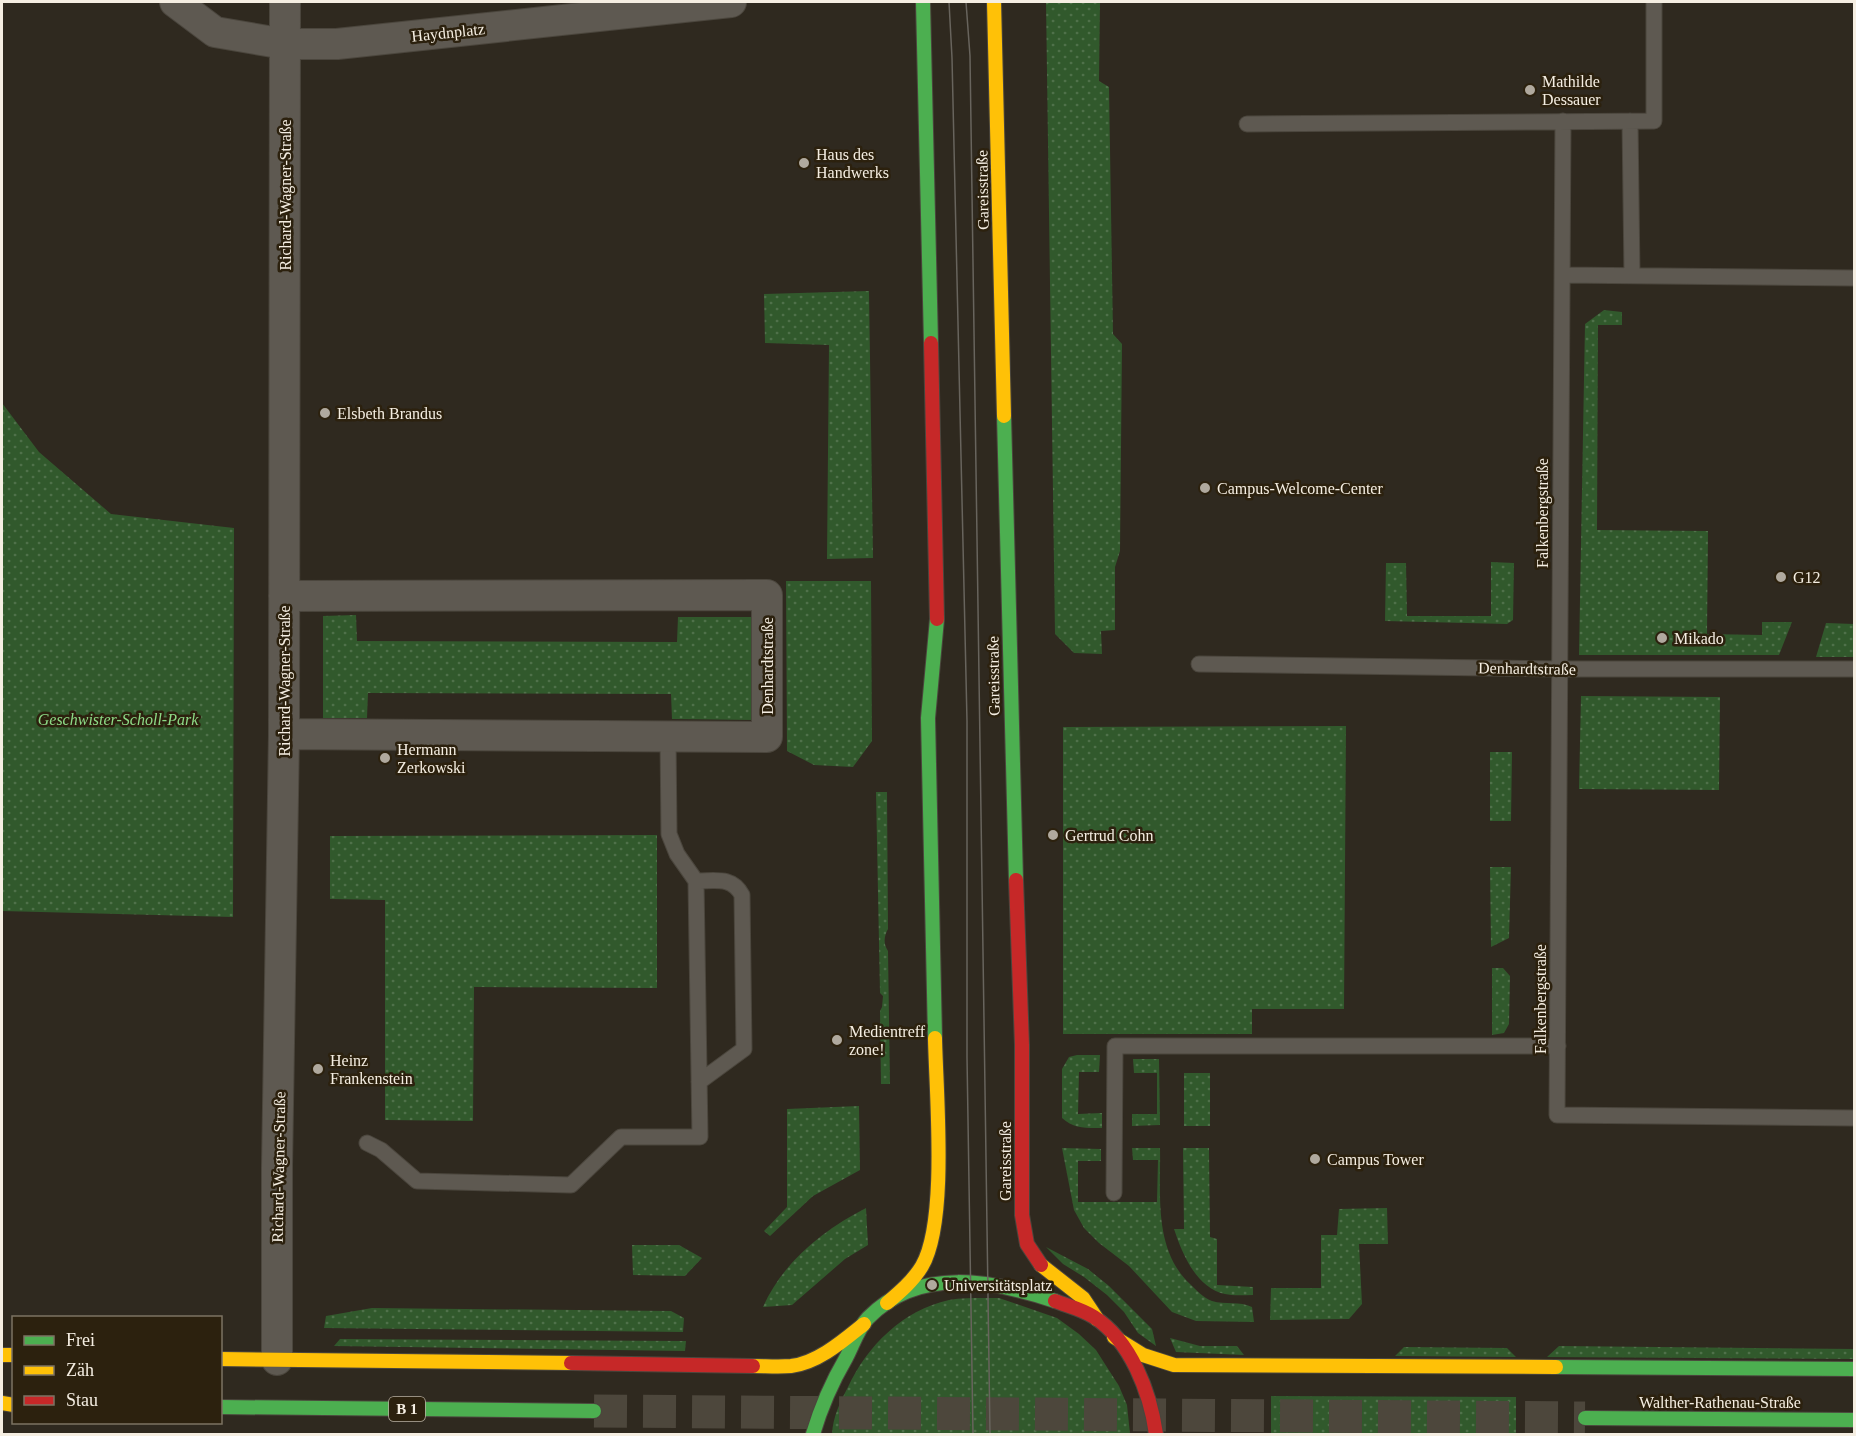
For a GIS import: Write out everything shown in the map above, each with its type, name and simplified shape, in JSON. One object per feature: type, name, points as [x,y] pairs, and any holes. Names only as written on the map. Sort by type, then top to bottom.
[{"type":"main road","points":[[222,1359],[792,1366],[827,1352],[864,1324],[916,1276],[929,1251],[938,1162],[928,718],[938,610],[922,2]]},
{"type":"main road","name":"Gareisstraße","points":[[994,2],[1011,730],[1022,1045],[1022,1215],[1025,1236],[1031,1252],[1046,1269],[1085,1298],[1097,1319]]},
{"type":"main road","points":[[887,1303],[912,1289],[925,1286],[954,1282],[988,1283],[1034,1294],[1097,1319],[1114,1337],[1135,1367],[1153,1410],[1156,1434]]},
{"type":"main road","points":[[813,1434],[833,1381],[864,1324]]},
{"type":"main road","points":[[1114,1337],[1143,1355],[1174,1365],[1854,1369]]},
{"type":"main road","name":"B 1","points":[[222,1407],[594,1411]]},
{"type":"main road","name":"Walther-Rathenau-Straße","points":[[1586,1418],[1854,1420]]},
{"type":"street","name":"Haydnplatz","points":[[175,2],[215,32],[285,45],[338,44],[731,2]]},
{"type":"street","name":"Richard-Wagner-Straße","points":[[277,1360],[277,1167],[284,734],[285,2]]},
{"type":"street","name":"Denhardtstraße","points":[[284,596],[767,595],[767,737],[284,734]]},
{"type":"lane","points":[[1247,124],[1654,121],[1654,2]]},
{"type":"lane","name":"Falkenbergstraße","points":[[1563,121],[1557,1115],[1854,1118]]},
{"type":"lane","points":[[1630,121],[1632,275]]},
{"type":"lane","points":[[1562,275],[1854,278]]},
{"type":"lane","name":"Denhardtstraße","points":[[1199,664],[1559,669],[1854,669]]},
{"type":"lane","points":[[367,1143],[381,1150],[417,1181],[571,1185],[621,1137],[700,1137],[696,881],[677,854],[669,834],[668,737]]},
{"type":"lane","points":[[696,881],[726,881],[737,886],[742,895],[744,1049],[699,1082]]},
{"type":"lane","points":[[1114,1193],[1114,1046],[1558,1046]]},
{"type":"green space","points":[[1046,2],[1100,2],[1099,81],[1109,87],[1113,334],[1122,344],[1120,551],[1115,567],[1115,630],[1101,631],[1102,654],[1074,653],[1055,634]]},
{"type":"green space","points":[[869,291],[873,558],[827,559],[829,345],[765,343],[764,294]]},
{"type":"green space","points":[[1604,310],[1622,312],[1622,325],[1598,325],[1597,530],[1708,531],[1707,634],[1762,635],[1762,622],[1792,622],[1779,655],[1579,655],[1585,324]]},
{"type":"green space","name":"Geschwister-Scholl-Park","points":[[2,403],[39,452],[111,514],[234,528],[233,917],[2,911]]},
{"type":"green space","points":[[1491,562],[1514,563],[1513,620],[1507,624],[1385,621],[1386,563],[1406,563],[1407,616],[1491,616]]},
{"type":"green space","points":[[786,581],[871,581],[872,741],[853,767],[814,765],[787,751]]},
{"type":"green space","points":[[356,615],[357,641],[677,642],[678,617],[754,617],[754,720],[672,719],[671,694],[368,693],[367,718],[323,718],[323,616]]},
{"type":"green space","points":[[1826,623],[1854,624],[1854,657],[1816,657]]},
{"type":"green space","points":[[1581,696],[1720,697],[1719,790],[1579,789]]},
{"type":"green space","points":[[1346,726],[1344,1009],[1252,1009],[1252,1034],[1063,1034],[1063,727]]},
{"type":"green space","points":[[1490,752],[1512,752],[1511,821],[1490,821]]},
{"type":"green space","points":[[876,792],[887,792],[888,929],[885,946],[888,951],[890,1084],[881,1084],[880,1011],[883,996],[880,993]]},
{"type":"green space","points":[[657,835],[657,988],[474,987],[473,1121],[385,1120],[385,900],[330,899],[330,836]]},
{"type":"green space","points":[[1490,867],[1511,867],[1509,938],[1491,947]]},
{"type":"green space","points":[[1492,968],[1503,968],[1510,976],[1509,1024],[1504,1033],[1492,1035]]},
{"type":"green space","points":[[1100,1055],[1099,1072],[1079,1072],[1078,1114],[1102,1113],[1102,1128],[1076,1126],[1062,1118],[1062,1069],[1069,1057]]},
{"type":"green space","points":[[1133,1059],[1159,1059],[1160,1125],[1132,1126],[1132,1114],[1157,1114],[1157,1073],[1134,1073]]},
{"type":"green space","points":[[1184,1073],[1210,1073],[1210,1126],[1184,1126]]},
{"type":"green space","points":[[859,1106],[860,1170],[813,1196],[770,1236],[764,1231],[787,1207],[787,1109]]},
{"type":"green space","points":[[1062,1148],[1101,1149],[1101,1161],[1078,1161],[1078,1202],[1157,1202],[1158,1160],[1133,1160],[1132,1148],[1160,1148],[1162,1220],[1170,1254],[1178,1270],[1195,1289],[1209,1300],[1252,1307],[1254,1322],[1196,1321],[1172,1312],[1129,1266],[1084,1228],[1074,1210]]},
{"type":"green space","points":[[1183,1148],[1209,1148],[1210,1237],[1217,1239],[1217,1285],[1253,1287],[1253,1295],[1228,1295],[1215,1290],[1198,1277],[1186,1259],[1174,1229],[1184,1229]]},
{"type":"green space","points":[[866,1208],[868,1245],[845,1259],[792,1305],[763,1307],[781,1276],[806,1249],[835,1226]]},
{"type":"green space","points":[[1387,1208],[1388,1244],[1359,1244],[1362,1304],[1349,1319],[1270,1320],[1271,1288],[1321,1288],[1321,1235],[1337,1235],[1339,1209]]},
{"type":"green space","points":[[632,1245],[679,1245],[702,1258],[685,1276],[633,1275]]},
{"type":"green space","points":[[1046,1247],[1088,1269],[1109,1286],[1152,1329],[1156,1346],[1138,1333],[1124,1312],[1107,1295],[1063,1264]]},
{"type":"green space","points":[[999,1298],[1057,1318],[1096,1350],[1119,1386],[1127,1405],[1130,1434],[832,1434],[837,1410],[856,1372],[876,1344],[888,1332],[916,1312],[932,1305],[953,1299]]},
{"type":"green space","points":[[372,1308],[671,1311],[684,1318],[683,1332],[324,1328],[326,1316]]},
{"type":"green space","points":[[1170,1338],[1200,1346],[1237,1346],[1244,1355],[1176,1352]]},
{"type":"green space","points":[[340,1339],[686,1341],[685,1351],[334,1346]]},
{"type":"green space","points":[[1559,1346],[1854,1349],[1854,1359],[1547,1357]]},
{"type":"green space","points":[[1404,1347],[1507,1348],[1516,1357],[1395,1356]]},
{"type":"green space","points":[[1271,1396],[1516,1397],[1516,1434],[1271,1434]]},
{"type":"tunnel","points":[[594,1411],[1585,1418]]},
{"type":"tram line","points":[[949,2],[967,721],[967,1057],[973,1434]]},
{"type":"tram line","points":[[966,2],[970,56],[990,1434]]},
{"type":"traffic: fast","points":[[923,2],[931,343]]},
{"type":"traffic: fast","points":[[1004,416],[1016,880]]},
{"type":"traffic: fast","points":[[935,1038],[928,718],[937,619]]},
{"type":"traffic: fast","points":[[813,1434],[827,1395],[858,1332],[864,1322],[888,1301],[910,1290],[933,1284],[958,1282],[1007,1288],[1055,1301]]},
{"type":"traffic: fast","points":[[1556,1367],[1854,1369]]},
{"type":"traffic: fast","points":[[222,1407],[594,1411]]},
{"type":"traffic: fast","points":[[1585,1418],[1854,1420]]},
{"type":"traffic: slow","points":[[994,2],[1004,416]]},
{"type":"traffic: slow","points":[[887,1303],[922,1266],[930,1246],[935,1219],[939,1156],[935,1038]]},
{"type":"traffic: slow","points":[[1041,1265],[1083,1298],[1097,1319]]},
{"type":"traffic: slow","points":[[753,1366],[801,1364],[821,1356],[864,1324]]},
{"type":"traffic: slow","points":[[1114,1337],[1143,1355],[1174,1365],[1556,1367]]},
{"type":"traffic: slow","points":[[2,1355],[12,1355]]},
{"type":"traffic: slow","points":[[222,1359],[571,1363]]},
{"type":"traffic: slow","points":[[2,1403],[12,1405]]},
{"type":"traffic: jam","points":[[931,343],[937,619]]},
{"type":"traffic: jam","points":[[1016,880],[1022,1045],[1022,1215],[1027,1244],[1041,1265]]},
{"type":"traffic: jam","points":[[1055,1301],[1094,1317],[1107,1327],[1128,1353],[1144,1385],[1156,1434]]},
{"type":"traffic: jam","points":[[571,1363],[753,1366]]},
{"type":"place","name":"Mathilde Dessauer","points":[[1530,90]]},
{"type":"place","name":"Haus des Handwerks","points":[[804,163]]},
{"type":"place","name":"Elsbeth Brandus","points":[[325,413]]},
{"type":"place","name":"Campus-Welcome-Center","points":[[1205,488]]},
{"type":"place","name":"G12","points":[[1781,577]]},
{"type":"place","name":"Mikado","points":[[1662,638]]},
{"type":"place","name":"Hermann Zerkowski","points":[[385,758]]},
{"type":"place","name":"Gertrud Cohn","points":[[1053,835]]},
{"type":"place","name":"Medientreff zone!","points":[[837,1040]]},
{"type":"place","name":"Heinz Frankenstein","points":[[318,1069]]},
{"type":"place","name":"Campus Tower","points":[[1315,1159]]},
{"type":"place","name":"Universitätsplatz","points":[[932,1285]]}]
